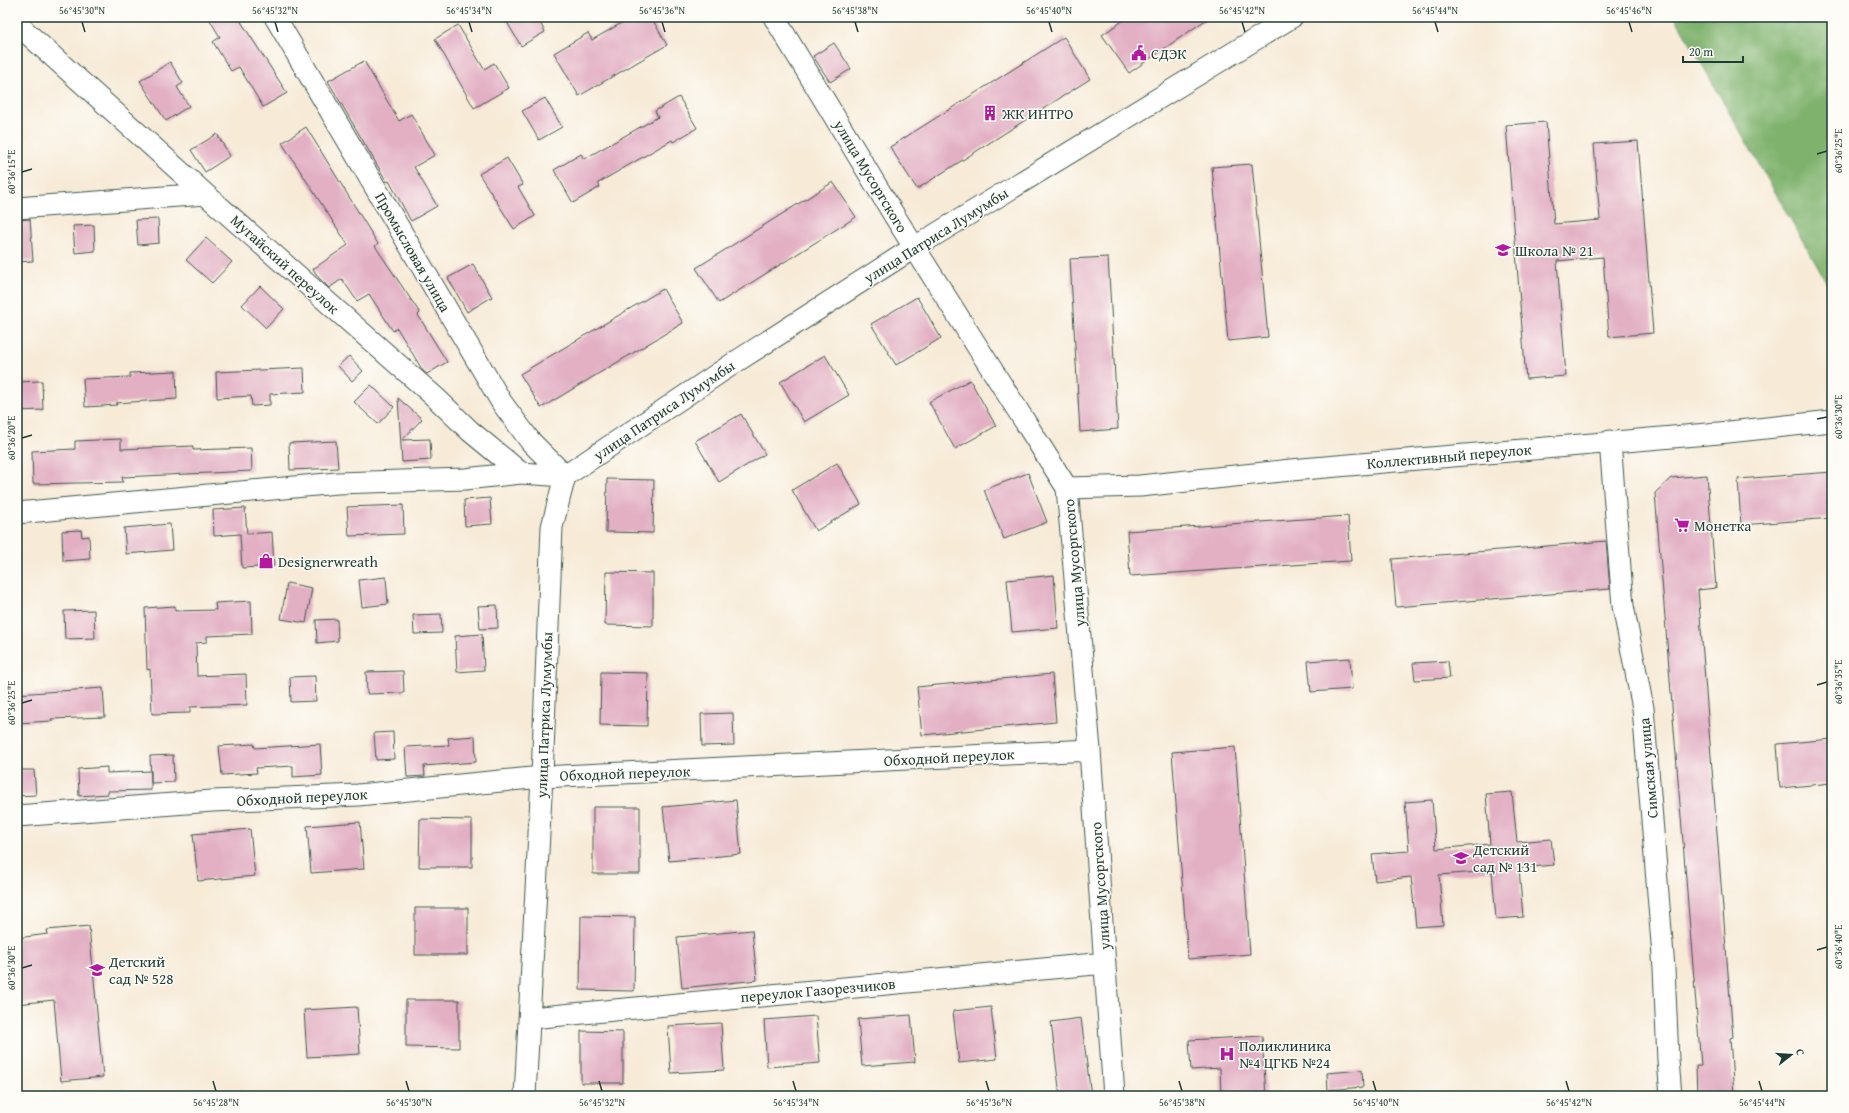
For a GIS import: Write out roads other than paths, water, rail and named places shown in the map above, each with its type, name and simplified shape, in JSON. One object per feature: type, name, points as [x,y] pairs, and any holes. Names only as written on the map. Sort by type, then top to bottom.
[{"type":"street","name":"Промысловая улица","points":[[275,17],[502,403],[531,442],[565,476]]},
{"type":"street","name":"улица Мусоргского","points":[[774,17],[915,247],[1067,488],[1090,750],[1114,1096]]},
{"type":"street","name":"улица Патриса Лумумбы","points":[[526,1096],[542,777],[552,527],[565,476],[734,363],[915,247],[1292,17]]},
{"type":"street","name":"Мугайский переулок","points":[[17,24],[205,194],[436,398],[470,431],[521,473]]},
{"type":"street","points":[[17,208],[205,194]]},
{"type":"street","name":"Коллективный переулок","points":[[1067,488],[1140,486],[1291,470],[1610,441],[1719,433],[1832,421]]},
{"type":"street","name":"Симская улица","points":[[1610,441],[1623,606],[1643,708],[1663,960],[1671,1096]]},
{"type":"street","points":[[17,513],[337,483],[465,478],[521,473],[565,476]]},
{"type":"street","name":"Обходной переулок","points":[[17,816],[212,801],[358,795],[542,777],[1090,750]]},
{"type":"street","name":"переулок Газорезчиков","points":[[530,1018],[1105,963]]},
{"type":"place","name":"СДЭК","points":[[1139,53]]},
{"type":"place","name":"ЖК ИНТРО","points":[[990,113]]},
{"type":"place","name":"Школа № 21","points":[[1503,250]]},
{"type":"place","name":"Монетка","points":[[1682,525]]},
{"type":"place","name":"Designerwreath","points":[[266,561]]},
{"type":"place","name":"Детский сад № 131","points":[[1461,858]]},
{"type":"place","name":"Детский сад № 528","points":[[97,970]]},
{"type":"place","name":"Поликлиника №4 ЦГКБ №24","points":[[1227,1054]]}]
